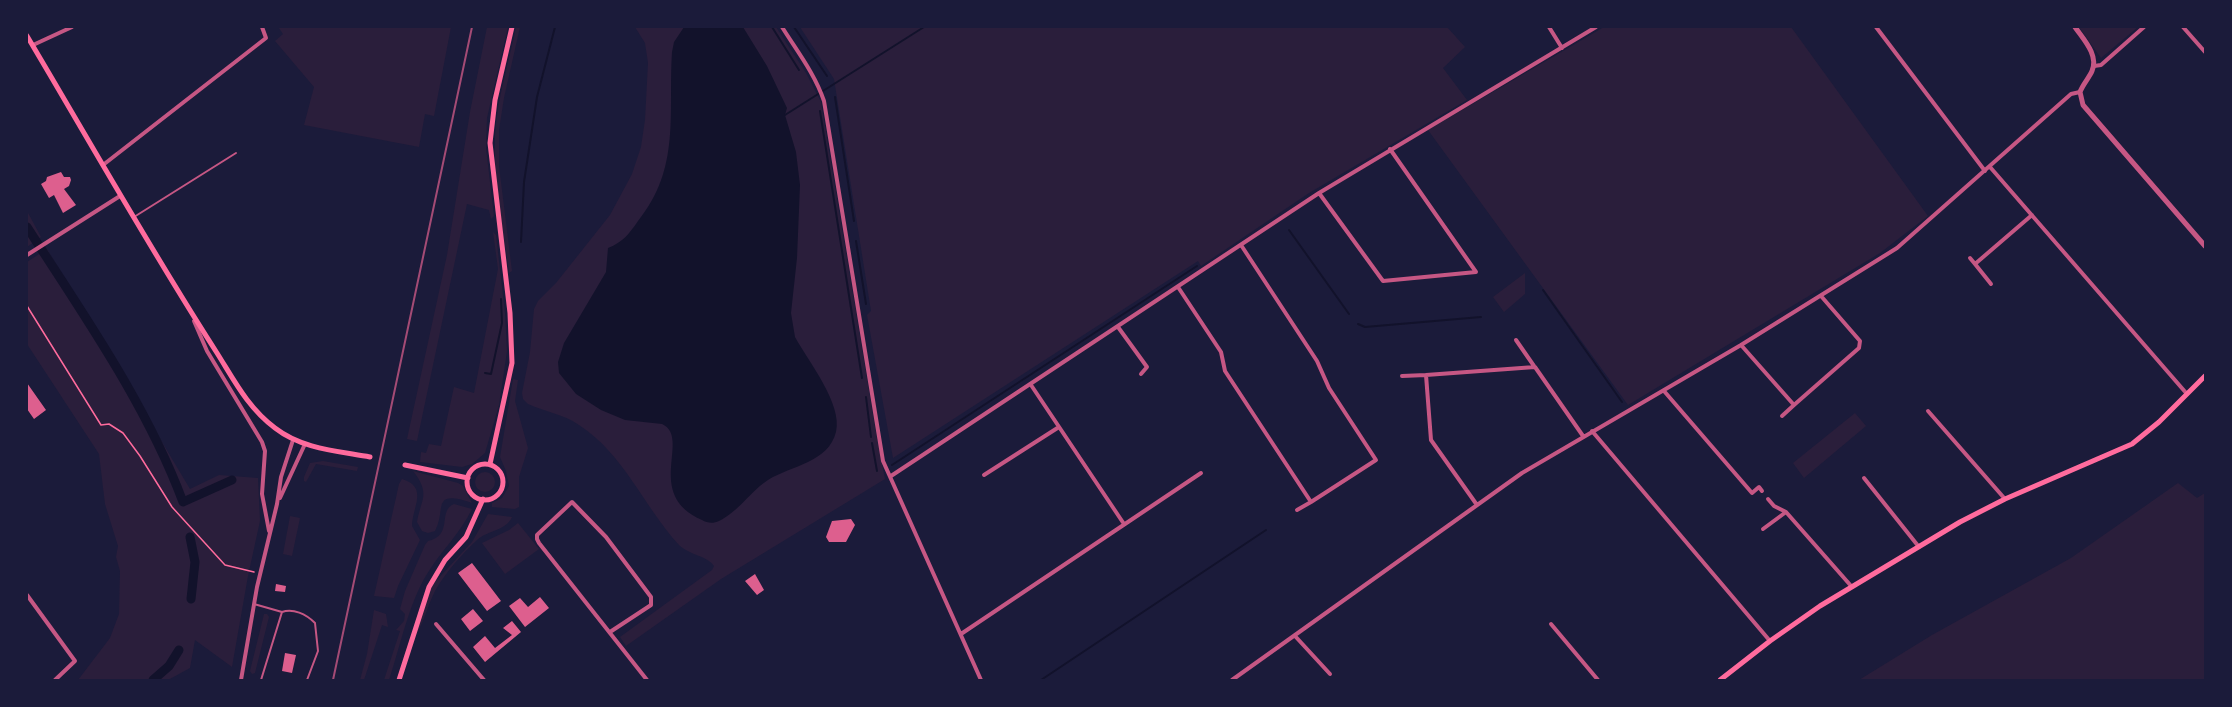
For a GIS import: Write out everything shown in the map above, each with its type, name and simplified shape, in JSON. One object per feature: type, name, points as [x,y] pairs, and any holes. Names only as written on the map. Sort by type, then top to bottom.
[{"type":"main road","points":[[490,464],[512,363],[510,313],[490,142],[495,100],[512,27]]},
{"type":"main road","points":[[27,36],[192,314],[251,406],[273,427],[293,440],[370,457]]},
{"type":"main road","points":[[1719,680],[1770,641],[1918,547],[2005,499],[2123,449],[2159,422],[2205,376]]},
{"type":"main road","points":[[490,464],[500,471],[503,483],[498,494],[483,499],[472,493],[468,478],[474,468],[490,464]]},
{"type":"main road","points":[[405,465],[468,478]]},
{"type":"main road","points":[[399,680],[429,587],[445,560],[466,537],[483,499]]},
{"type":"street","points":[[33,45],[72,27]]},
{"type":"street","points":[[104,165],[266,38],[262,27]]},
{"type":"street","points":[[782,27],[822,96],[883,460],[981,680]]},
{"type":"street","points":[[1549,27],[1562,48]]},
{"type":"street","points":[[891,476],[1319,193],[1596,27]]},
{"type":"street","points":[[1876,27],[1985,171]]},
{"type":"street","points":[[2075,27],[2092,52],[2094,66],[2080,92],[2083,105],[2205,246]]},
{"type":"street","points":[[2094,66],[2101,65],[2144,27]]},
{"type":"street","points":[[2183,27],[2205,52]]},
{"type":"street","points":[[1232,680],[1522,473],[1664,391],[1902,244],[2071,94],[2080,92]]},
{"type":"street","points":[[1319,193],[1383,281],[1476,272],[1390,149]]},
{"type":"street","points":[[1990,167],[2187,394]]},
{"type":"street","points":[[27,255],[121,196]]},
{"type":"street","points":[[1975,264],[2032,215]]},
{"type":"street","points":[[1241,245],[1317,361],[1329,388],[1376,460],[1297,510]]},
{"type":"street","points":[[1970,258],[1991,284]]},
{"type":"street","points":[[1178,287],[1221,352],[1225,371],[1311,502]]},
{"type":"street","points":[[1782,416],[1859,348],[1860,341],[1821,296]]},
{"type":"street","points":[[192,314],[207,351],[262,442],[265,451],[262,494],[269,532]]},
{"type":"street","points":[[1118,327],[1147,367],[1141,374]]},
{"type":"street","points":[[1516,340],[1583,436]]},
{"type":"street","points":[[1740,345],[1794,405]]},
{"type":"street","points":[[1402,376],[1535,367]]},
{"type":"street","points":[[1426,375],[1431,440],[1477,505]]},
{"type":"street","points":[[1031,385],[1124,524]]},
{"type":"street","points":[[1664,391],[1752,492],[1759,487],[1762,491]]},
{"type":"street","points":[[1928,411],[2005,499]]},
{"type":"street","points":[[984,475],[1059,427]]},
{"type":"street","points":[[1592,431],[1770,641]]},
{"type":"street","points":[[242,680],[254,604],[269,532],[277,504],[281,477],[293,440]]},
{"type":"street","points":[[277,504],[305,444]]},
{"type":"street","points":[[961,634],[1201,473]]},
{"type":"street","points":[[1864,478],[1918,547]]},
{"type":"street","points":[[1768,499],[1774,506],[1786,512],[1852,587]]},
{"type":"street","points":[[610,632],[651,605],[651,597],[606,537],[575,502],[570,502],[537,535],[537,538],[647,680]]},
{"type":"street","points":[[1763,529],[1786,512]]},
{"type":"street","points":[[27,595],[75,661],[55,680]]},
{"type":"street","points":[[436,624],[484,680]]},
{"type":"street","points":[[1551,624],[1598,680]]},
{"type":"street","points":[[1295,636],[1330,674]]},
{"type":"lane","points":[[134,217],[236,153]]},
{"type":"lane","points":[[254,604],[282,612],[285,610],[301,613],[315,623],[318,651],[307,680]]},
{"type":"lane","points":[[261,680],[282,612]]},
{"type":"path","points":[[27,306],[101,425],[110,424],[123,433],[141,456],[172,507],[225,565],[250,571]]},
{"type":"shaded area","points":[[451,27],[434,116],[425,114],[419,147],[304,125],[314,87],[275,41],[283,34],[279,28]]},
{"type":"shaded area","points":[[487,27],[508,27],[487,118],[486,148],[494,216],[491,219],[489,210],[467,204],[417,441],[407,439],[447,255],[470,112]]},
{"type":"shaded area","points":[[516,27],[520,27],[499,130],[499,166],[512,271],[509,273],[497,187],[495,135],[501,94]]},
{"type":"shaded area","points":[[635,27],[776,27],[806,73],[821,102],[885,479],[721,579],[626,646],[620,637],[712,570],[714,566],[679,545],[621,466],[595,437],[567,418],[528,404],[523,399],[522,393],[530,352],[534,309],[538,301],[556,283],[610,215],[632,174],[641,147],[648,63],[645,43]]},
{"type":"shaded area","points":[[684,27],[743,27],[767,66],[787,108],[785,115],[796,152],[800,185],[797,258],[791,313],[795,337],[830,396],[837,421],[832,442],[817,457],[768,480],[726,517],[712,523],[704,521],[685,509],[675,496],[671,482],[673,441],[670,431],[662,424],[625,420],[601,410],[576,394],[559,373],[558,362],[564,343],[606,272],[608,248],[622,240],[632,230],[652,201],[661,181],[670,140],[672,52],[674,42]]},
{"type":"shaded area","points":[[800,27],[1447,27],[1465,47],[1443,68],[1467,100],[1309,193],[1201,266],[1198,261],[893,458],[867,315],[871,311],[834,79]]},
{"type":"shaded area","points":[[1604,27],[1791,27],[1928,216],[1880,253],[1628,405],[1428,130]]},
{"type":"shaded area","points":[[2079,27],[2138,27],[2101,58]]},
{"type":"shaded area","points":[[27,211],[41,237],[27,247]]},
{"type":"shaded area","points":[[493,232],[496,235],[507,351],[499,405],[485,453],[472,464],[462,467],[420,462],[421,452],[426,453],[429,444],[441,446],[454,387],[474,393],[498,269]]},
{"type":"shaded area","points":[[47,249],[190,489],[219,475],[258,478],[260,521],[232,667],[195,640],[190,668],[168,680],[78,680],[110,638],[119,614],[120,571],[116,557],[118,546],[105,504],[99,454],[27,344],[27,262]]},
{"type":"shaded area","points":[[1525,273],[1525,294],[1504,312],[1493,297]]},
{"type":"shaded area","points":[[513,379],[518,380],[515,401],[528,448],[519,477],[519,507],[515,509],[492,507],[492,503],[502,498],[509,486],[500,457]]},
{"type":"shaded area","points":[[1855,413],[1866,426],[1804,478],[1793,463]]},
{"type":"shaded area","points":[[323,461],[358,467],[357,471],[316,464],[306,482],[304,481],[310,463]]},
{"type":"shaded area","points":[[413,471],[458,483],[463,486],[472,503],[450,498],[445,500],[442,503],[435,531],[428,533],[422,531],[417,522],[423,491]]},
{"type":"shaded area","points":[[485,472],[492,475],[495,482],[492,489],[485,492],[478,489],[475,482],[478,475]]},
{"type":"shaded area","points":[[402,479],[415,487],[417,493],[412,526],[420,540],[394,598],[374,596],[399,484]]},
{"type":"shaded area","points":[[2178,483],[2197,498],[2205,493],[2205,680],[1859,680],[1932,635],[2071,558]]},
{"type":"shaded area","points":[[454,504],[472,509],[462,527],[432,566],[421,586],[410,612],[389,680],[384,680],[400,631],[396,630],[404,621],[405,614],[400,609],[405,591],[425,545],[441,534],[446,512]]},
{"type":"shaded area","points":[[488,514],[512,517],[506,525],[477,540],[449,571],[435,591],[414,638],[430,590],[472,542]]},
{"type":"shaded area","points":[[290,516],[300,518],[292,556],[283,554]]},
{"type":"shaded area","points":[[518,523],[539,549],[505,574],[482,543]]},
{"type":"shaded area","points":[[374,610],[386,614],[388,627],[382,625],[364,680],[360,680],[367,654]]},
{"type":"shaded area","points":[[264,614],[269,617],[255,673],[252,674],[250,671]]},
{"type":"building","points":[[61,172],[64,177],[70,177],[69,186],[64,189],[76,205],[63,213],[54,195],[49,198],[41,184],[46,181],[47,177]]},
{"type":"building","points":[[27,383],[46,410],[34,419],[27,409]]},
{"type":"building","points":[[851,519],[855,525],[846,542],[829,542],[826,537],[832,521]]},
{"type":"building","points":[[472,563],[501,601],[487,611],[458,573]]},
{"type":"building","points":[[755,574],[764,590],[757,595],[745,581]]},
{"type":"building","points":[[276,584],[286,586],[285,592],[275,591]]},
{"type":"building","points":[[540,597],[549,608],[525,627],[509,606],[520,598],[528,607]]},
{"type":"building","points":[[473,609],[483,621],[470,631],[461,619]]},
{"type":"building","points":[[512,621],[521,632],[485,662],[473,647],[485,636],[495,648],[512,635],[503,628]]},
{"type":"building","points":[[285,653],[296,655],[292,673],[282,671]]},
{"type":"waterway","points":[[521,242],[524,182],[537,97],[555,27]]},
{"type":"waterway","points":[[772,27],[799,70]]},
{"type":"waterway","points":[[794,27],[827,76]]},
{"type":"waterway","points":[[785,115],[924,27]]},
{"type":"waterway","points":[[835,97],[854,221]]},
{"type":"waterway","points":[[820,111],[862,378]]},
{"type":"waterway","points":[[27,227],[133,395],[183,502],[232,480]]},
{"type":"waterway","points":[[1289,230],[1349,314]]},
{"type":"waterway","points":[[856,241],[866,304]]},
{"type":"waterway","points":[[892,465],[1197,266]]},
{"type":"waterway","points":[[1543,290],[1622,402]]},
{"type":"waterway","points":[[485,373],[491,374],[502,323],[501,299]]},
{"type":"waterway","points":[[1358,324],[1365,327],[1481,317]]},
{"type":"waterway","points":[[866,397],[871,437]]},
{"type":"waterway","points":[[872,443],[877,471]]},
{"type":"waterway","points":[[1041,680],[1266,530]]},
{"type":"waterway","points":[[190,537],[195,562],[191,599]]},
{"type":"waterway","points":[[153,680],[169,666],[179,650]]},
{"type":"railway","points":[[333,680],[472,27]]}]
